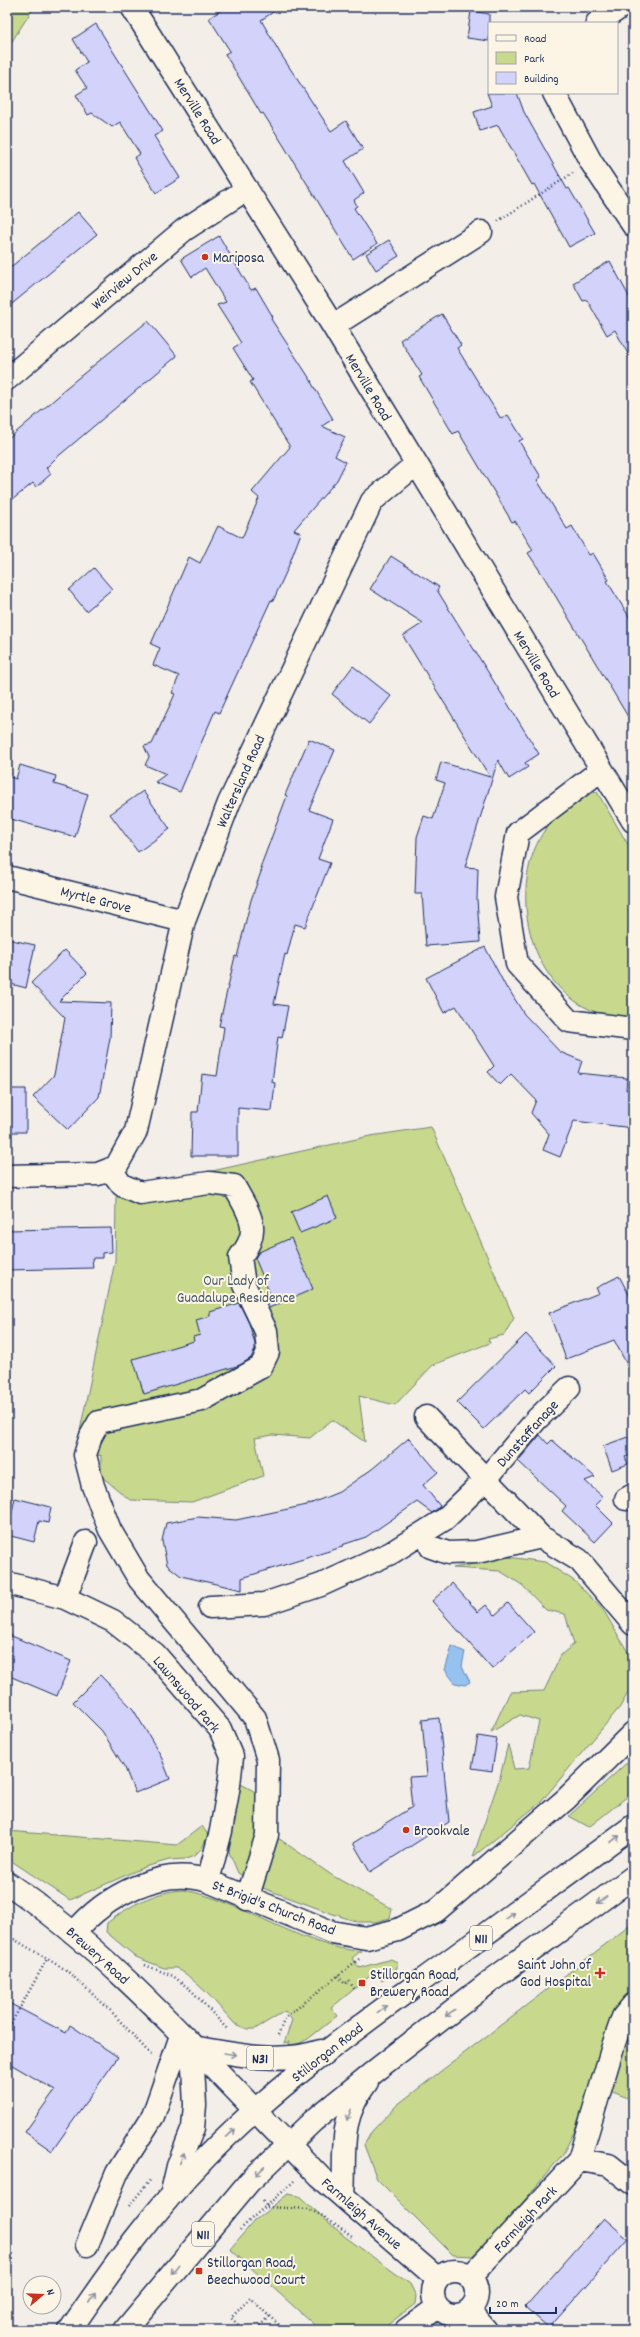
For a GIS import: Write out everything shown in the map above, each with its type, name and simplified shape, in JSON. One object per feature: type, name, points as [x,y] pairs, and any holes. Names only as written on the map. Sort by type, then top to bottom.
[{"type":"main road","name":"Merville Road","points":[[132,7],[333,326],[633,821]]},
{"type":"main road","points":[[598,22],[621,7]]},
{"type":"main road","points":[[555,94],[591,162],[633,225]]},
{"type":"main road","name":"Weirview Drive","points":[[7,379],[184,230],[247,189]]},
{"type":"main road","points":[[333,326],[481,232]]},
{"type":"main road","name":"Waltersland Road","points":[[110,1169],[116,1167],[136,1131],[184,920],[229,803],[368,508],[372,501],[416,465]]},
{"type":"main road","points":[[601,770],[518,833],[506,897],[517,964],[569,1021],[633,1029]]},
{"type":"main road","name":"Myrtle Grove","points":[[7,877],[184,920]]},
{"type":"main road","points":[[7,1176],[98,1174],[110,1169],[122,1185],[140,1193],[209,1183],[234,1186],[252,1219],[251,1244],[240,1257],[244,1285],[266,1331],[268,1352],[261,1367],[202,1400],[99,1422],[91,1436],[85,1455],[93,1486],[110,1530],[139,1579],[255,1718],[268,1760],[267,1835],[247,1898]]},
{"type":"main road","name":"Dunstaffanage","points":[[486,1479],[537,1419],[569,1388]]},
{"type":"main road","name":"Dunstaffanage","points":[[426,1417],[541,1536],[580,1560],[633,1624]]},
{"type":"main road","points":[[210,1607],[264,1604],[321,1585],[390,1552],[445,1518],[486,1479]]},
{"type":"main road","points":[[431,1548],[448,1554],[477,1552],[541,1536]]},
{"type":"main road","points":[[65,1598],[86,1542]]},
{"type":"main road","name":"Lawnswood Park","points":[[7,1583],[65,1598],[112,1621],[155,1654],[220,1729],[232,1757],[229,1785],[221,1830],[208,1881]]},
{"type":"main road","name":"St Brigid's Church Road","points":[[74,1933],[84,1921],[97,1910],[148,1882],[179,1876],[194,1877],[208,1881],[331,1932],[366,1938],[398,1930],[436,1911],[566,1799],[633,1733]]},
{"type":"main road","name":"Stillorgan Road","points":[[70,2330],[123,2252],[171,2195],[207,2155],[255,2111],[328,2049],[633,1826]]},
{"type":"main road","name":"N11","points":[[125,2330],[216,2219],[249,2182],[288,2144],[337,2100],[633,1877]]},
{"type":"main road","name":"Brewery Road","points":[[7,1883],[74,1933],[123,1976],[288,2144]]},
{"type":"main road","points":[[633,2005],[623,2017],[616,2037],[579,2160],[609,2165],[633,2184]]},
{"type":"main road","points":[[87,2244],[117,2173],[153,2116],[167,2073],[187,2042]]},
{"type":"main road","points":[[171,2195],[178,2166],[193,2128],[195,2105],[187,2042]]},
{"type":"main road","name":"N31","points":[[187,2042],[275,2060],[302,2057],[328,2049]]},
{"type":"main road","points":[[342,2196],[344,2131],[361,2090],[376,2070]]},
{"type":"main road","name":"Farmleigh Avenue","points":[[288,2144],[342,2196],[438,2279]]},
{"type":"main road","name":"Farmleigh Park","points":[[470,2277],[579,2160]]},
{"type":"main road","points":[[457,2271],[470,2277],[475,2283],[476,2298],[469,2310],[456,2315],[443,2312],[438,2307],[433,2293],[438,2279],[450,2272],[457,2271]]},
{"type":"main road","points":[[406,2330],[438,2307]]},
{"type":"main road","points":[[469,2310],[486,2330]]},
{"type":"path","points":[[481,232],[591,162]]},
{"type":"path","points":[[7,1936],[66,1970],[108,2009],[167,2073]]},
{"type":"path","points":[[277,2040],[285,2018],[357,1961],[366,1948],[366,1938]]},
{"type":"path","points":[[7,2031],[47,1959]]},
{"type":"path","points":[[338,1976],[345,1984],[349,1981],[355,1990]]},
{"type":"path","points":[[267,2207],[285,2190]]},
{"type":"path","points":[[261,2199],[267,2207],[308,2210],[323,2216],[355,2239]]},
{"type":"path","points":[[244,2330],[231,2318],[250,2298],[285,2330]]},
{"type":"path","points":[[256,2330],[270,2316]]},
{"type":"green space","points":[[7,7],[34,7],[7,49]]},
{"type":"green space","points":[[597,792],[633,853],[633,1022],[590,1010],[567,995],[549,976],[537,952],[529,926],[526,898],[528,871],[536,845],[550,823],[570,805],[586,795]]},
{"type":"green space","name":"Our Lady of Guadalupe Residence","points":[[431,1127],[514,1318],[504,1335],[488,1339],[490,1343],[433,1365],[395,1405],[359,1396],[365,1442],[332,1420],[310,1438],[273,1435],[255,1438],[263,1476],[192,1502],[130,1500],[101,1476],[101,1455],[96,1456],[76,1450],[115,1261],[116,1197],[134,1197],[149,1185],[370,1136]]},
{"type":"green space","points":[[508,1557],[545,1562],[576,1582],[604,1611],[633,1661],[633,1684],[620,1707],[541,1802],[473,1857],[500,1777],[508,1744],[514,1769],[529,1768],[539,1721],[520,1715],[491,1732],[510,1692],[544,1691],[561,1655],[574,1644],[565,1614],[546,1610],[522,1585],[500,1571],[453,1568]]},
{"type":"green space","points":[[633,1757],[633,1792],[589,1827],[569,1816]]},
{"type":"green space","points":[[239,1783],[265,1797],[262,1833],[278,1838],[333,1876],[392,1909],[390,1918],[375,1922],[358,1922],[260,1887],[238,1873],[229,1852]]},
{"type":"green space","points":[[202,1826],[208,1835],[202,1848],[194,1856],[186,1859],[169,1860],[142,1868],[70,1900],[7,1858],[7,1831],[177,1845]]},
{"type":"green space","points":[[184,1890],[228,1904],[317,1942],[339,1948],[361,1951],[352,1958],[359,1968],[391,1959],[397,1962],[397,1968],[382,1981],[375,1972],[331,2008],[337,2016],[308,2039],[290,2048],[289,2042],[284,2043],[292,2020],[285,2011],[255,2029],[247,2029],[235,2024],[207,1993],[186,1974],[176,1968],[164,1968],[136,1957],[106,1932],[107,1923],[133,1905],[163,1893]]},
{"type":"green space","points":[[633,1923],[633,1993],[617,2012],[574,2132],[563,2154],[500,2230],[472,2256],[453,2255],[377,2179],[364,2145],[372,2131],[397,2105]]},
{"type":"green space","points":[[633,2022],[633,2100],[610,2091],[628,2029]]},
{"type":"green space","points":[[288,2194],[299,2196],[344,2236],[410,2284],[416,2296],[415,2304],[381,2330],[320,2330],[230,2249],[254,2221]]},
{"type":"water","points":[[452,1646],[465,1652],[462,1666],[470,1682],[465,1685],[455,1683],[445,1670]]},
{"type":"building","points":[[226,7],[281,7],[261,20],[280,53],[331,131],[346,121],[363,149],[345,161],[364,193],[354,200],[357,206],[354,208],[377,244],[353,259],[284,146],[263,113],[261,114],[225,54],[230,51],[209,18]]},
{"type":"building","points":[[471,11],[489,14],[488,41],[467,38]]},
{"type":"building","points":[[96,24],[163,131],[154,136],[180,178],[156,193],[134,158],[140,154],[120,122],[112,127],[92,113],[88,115],[76,95],[87,88],[75,70],[87,62],[73,39]]},
{"type":"building","points":[[487,93],[517,94],[524,112],[567,189],[569,188],[595,233],[569,247],[534,184],[532,185],[498,125],[480,131],[474,112],[492,106]]},
{"type":"building","points":[[78,212],[97,234],[7,308],[7,270]]},
{"type":"building","points":[[219,236],[251,290],[256,288],[273,317],[271,319],[312,382],[333,419],[322,426],[345,437],[335,456],[346,462],[337,480],[294,530],[301,533],[287,570],[273,601],[271,600],[219,713],[215,711],[180,792],[155,782],[166,774],[145,765],[149,757],[144,746],[152,744],[175,694],[172,693],[179,676],[153,665],[160,648],[151,644],[189,557],[200,563],[218,526],[242,538],[259,498],[252,492],[290,447],[250,382],[253,380],[233,348],[241,343],[217,305],[226,302],[205,268],[192,277],[181,259]]},
{"type":"building","points":[[389,240],[399,256],[376,270],[366,254]]},
{"type":"building","points":[[610,261],[633,304],[633,363],[615,330],[607,335],[587,300],[583,301],[573,283]]},
{"type":"building","points":[[442,314],[461,345],[457,348],[501,419],[508,415],[523,439],[519,441],[541,477],[537,480],[567,529],[572,526],[589,555],[593,553],[609,580],[607,581],[633,623],[633,725],[528,553],[533,550],[515,521],[512,522],[458,431],[453,434],[419,377],[422,375],[400,340]]},
{"type":"building","points":[[148,321],[177,356],[55,459],[46,468],[51,474],[36,487],[33,483],[7,504],[7,440],[62,393],[61,392]]},
{"type":"building","points":[[391,556],[439,587],[437,590],[539,754],[525,763],[528,767],[509,779],[498,760],[465,867],[478,868],[477,899],[480,942],[426,946],[422,894],[415,894],[417,837],[424,816],[433,819],[445,783],[436,780],[441,762],[490,777],[403,636],[423,623],[370,589]]},
{"type":"building","points":[[94,568],[112,589],[86,611],[69,590]]},
{"type":"building","points":[[353,666],[391,696],[369,724],[332,694]]},
{"type":"building","points":[[309,739],[335,750],[309,810],[333,819],[318,859],[330,863],[305,927],[295,924],[287,955],[285,954],[274,1004],[288,1006],[282,1038],[278,1037],[272,1082],[275,1083],[272,1111],[238,1108],[238,1156],[191,1156],[192,1112],[198,1112],[202,1074],[217,1076],[224,1027],[219,1026],[235,956],[237,957],[251,900],[262,869],[260,868],[287,796],[285,795]]},
{"type":"building","points":[[20,765],[56,776],[54,784],[88,794],[75,837],[7,818],[7,776],[16,779]]},
{"type":"building","points":[[143,791],[170,829],[138,852],[110,814]]},
{"type":"building","points":[[7,939],[35,945],[26,988],[7,983]]},
{"type":"building","points":[[485,947],[507,989],[508,988],[524,1014],[560,1052],[582,1061],[578,1073],[627,1078],[626,1090],[633,1089],[633,1128],[574,1121],[560,1157],[543,1150],[549,1134],[531,1113],[536,1100],[511,1074],[500,1085],[488,1072],[494,1066],[456,1006],[444,1013],[426,978]]},
{"type":"building","points":[[65,950],[87,973],[59,1001],[111,1003],[110,1038],[99,1097],[68,1130],[33,1097],[54,1075],[65,1018],[31,983]]},
{"type":"building","points":[[7,1089],[26,1089],[26,1132],[7,1132]]},
{"type":"building","points":[[328,1196],[337,1218],[300,1233],[291,1212]]},
{"type":"building","points":[[111,1228],[112,1252],[102,1253],[102,1258],[92,1258],[93,1268],[7,1270],[7,1230]]},
{"type":"building","points":[[291,1238],[313,1289],[269,1308],[263,1296],[270,1294],[255,1258],[259,1252]]},
{"type":"building","points":[[619,1276],[633,1302],[633,1376],[614,1340],[566,1359],[549,1313],[599,1293],[596,1288]]},
{"type":"building","points":[[239,1303],[249,1323],[255,1344],[255,1350],[251,1358],[240,1365],[144,1394],[133,1359],[194,1341],[193,1337],[200,1335],[196,1320],[210,1316],[210,1312]]},
{"type":"building","points":[[526,1334],[556,1366],[529,1393],[525,1389],[484,1429],[457,1402]]},
{"type":"building","points":[[540,1435],[548,1444],[552,1440],[595,1477],[585,1481],[603,1497],[595,1505],[613,1523],[595,1542],[562,1511],[566,1506],[518,1461]]},
{"type":"building","points":[[633,1435],[633,1454],[625,1457],[628,1464],[612,1470],[603,1446]]},
{"type":"building","points":[[409,1438],[438,1472],[423,1485],[440,1506],[432,1513],[417,1502],[366,1537],[342,1545],[342,1547],[242,1578],[242,1590],[181,1576],[167,1565],[162,1541],[166,1523],[198,1517],[236,1520],[307,1505],[339,1492],[372,1469]]},
{"type":"building","points":[[15,1498],[51,1507],[48,1523],[39,1521],[34,1542],[7,1535]]},
{"type":"building","points":[[452,1583],[478,1612],[486,1605],[495,1615],[508,1603],[534,1632],[492,1669],[432,1601]]},
{"type":"building","points":[[7,1634],[71,1661],[57,1696],[7,1675]]},
{"type":"building","points":[[100,1675],[133,1709],[160,1754],[170,1779],[135,1793],[125,1768],[102,1731],[73,1702]]},
{"type":"building","name":"Brookvale","points":[[439,1718],[449,1822],[370,1872],[353,1843],[412,1807],[409,1777],[427,1776],[422,1720]]},
{"type":"building","points":[[478,1736],[497,1739],[492,1771],[472,1768]]},
{"type":"building","points":[[7,2002],[66,2033],[70,2025],[118,2057],[52,2151],[25,2132],[55,2090],[7,2062]]},
{"type":"building","points":[[604,2218],[628,2239],[549,2328],[525,2307]]},
{"type":"place","name":"Mariposa","points":[[205,257]]},
{"type":"place","name":"Brookvale","points":[[406,1830]]},
{"type":"place","name":"Saint John of God Hospital","points":[[600,1973]]},
{"type":"place","name":"Stillorgan Road, Brewery Road","points":[[362,1983]]},
{"type":"place","name":"Stillorgan Road, Beechwood Court","points":[[199,2271]]}]
